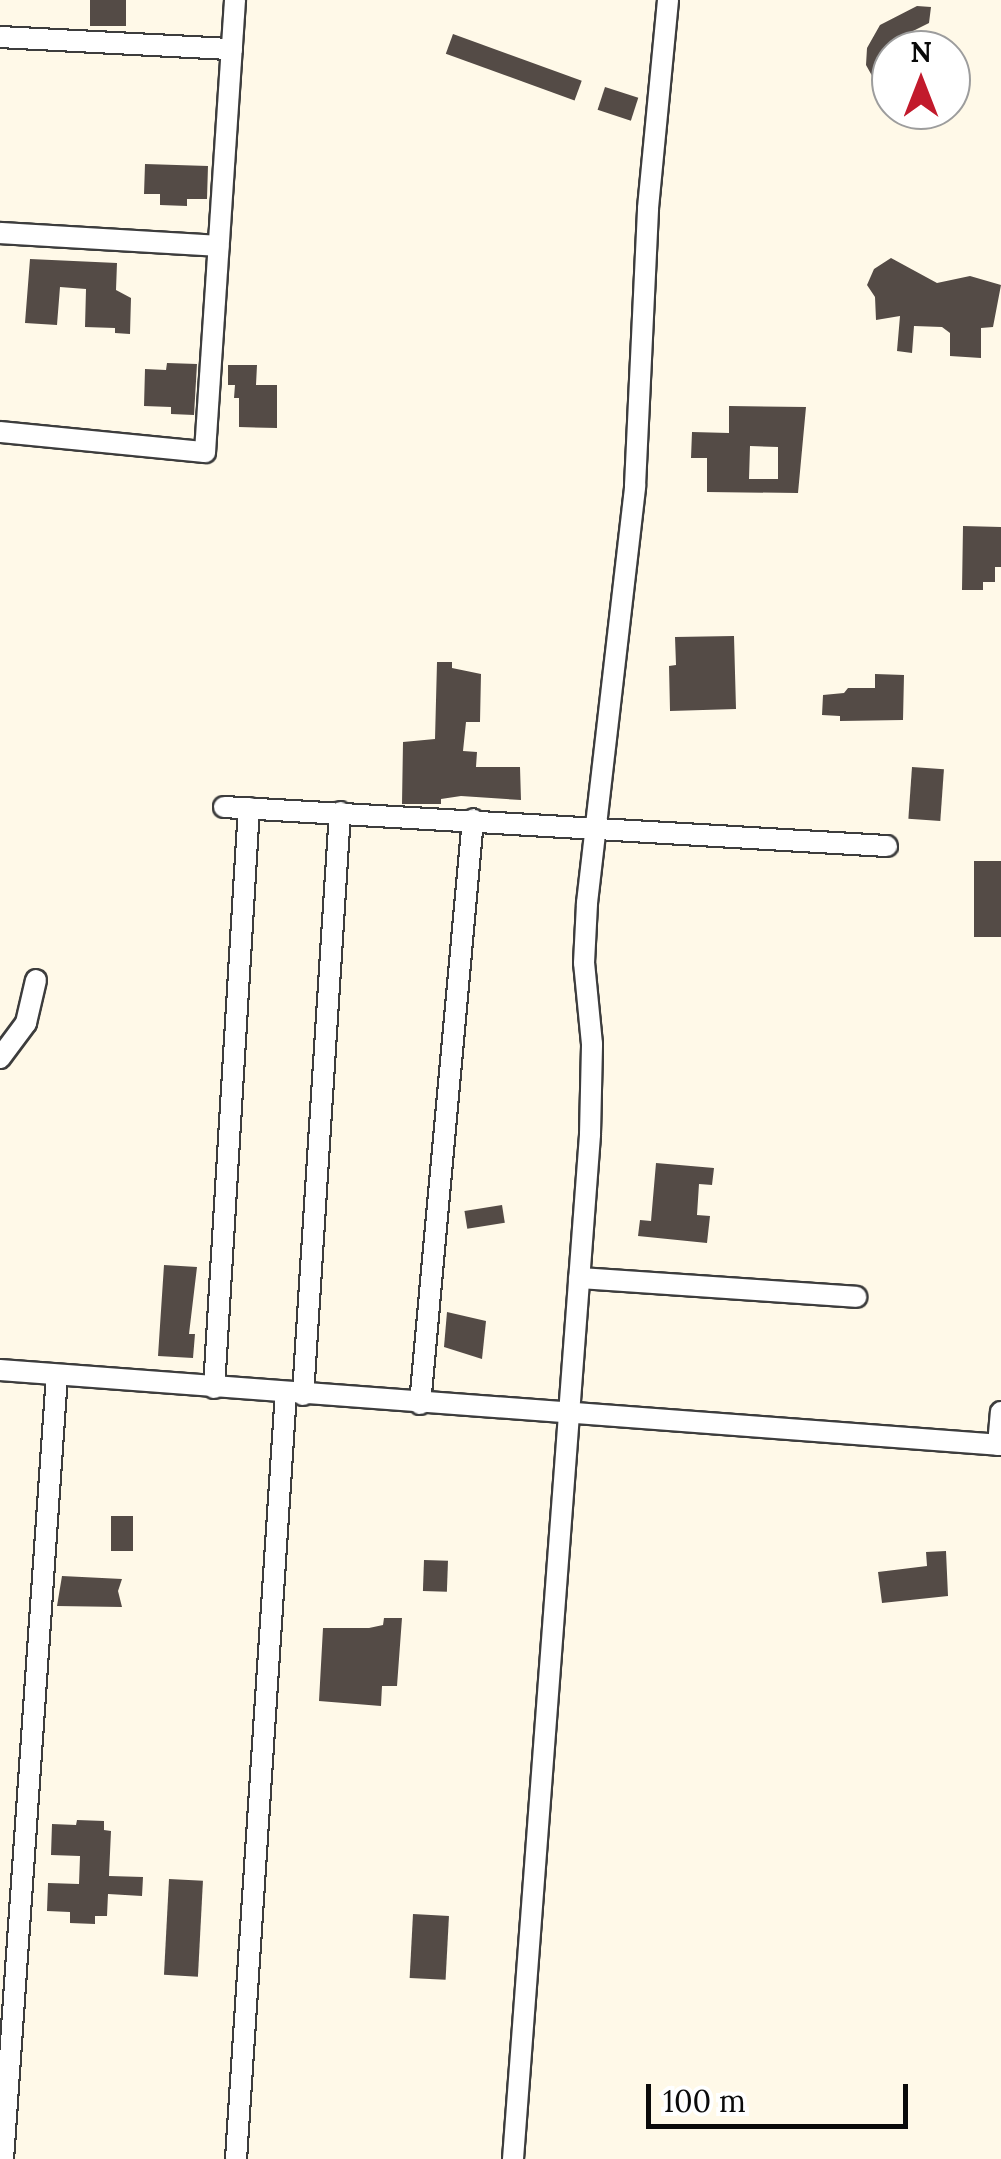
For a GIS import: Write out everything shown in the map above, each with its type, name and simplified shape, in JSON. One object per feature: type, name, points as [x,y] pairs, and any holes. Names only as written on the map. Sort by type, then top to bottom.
[{"type":"street","points":[[0,432],[205,452],[236,0]]},
{"type":"street","points":[[512,2159],[592,1091],[584,964],[594,826],[635,486],[648,208],[668,0]]},
{"type":"street","points":[[0,37],[232,48]]},
{"type":"street","points":[[0,233],[219,246]]},
{"type":"street","points":[[224,807],[887,846]]},
{"type":"street","points":[[214,1388],[249,808]]},
{"type":"street","points":[[236,2159],[340,812]]},
{"type":"street","points":[[420,1404],[473,819]]},
{"type":"street","points":[[0,1058],[26,1023],[36,980]]},
{"type":"street","points":[[579,1278],[856,1297]]},
{"type":"street","points":[[0,1370],[566,1416],[999,1445],[1001,1412]]},
{"type":"street","points":[[3,2159],[58,1375]]},
{"type":"building","points":[[90,0],[126,0],[126,26],[90,26]]},
{"type":"building","points":[[917,6],[931,7],[929,23],[915,30],[877,30]]},
{"type":"building","points":[[453,34],[582,81],[575,101],[446,54]]},
{"type":"building","points":[[871,41],[871,74],[866,65]]},
{"type":"building","points":[[605,87],[638,98],[631,121],[598,110]]},
{"type":"building","points":[[145,164],[208,166],[207,199],[187,199],[187,206],[160,205],[160,194],[144,194]]},
{"type":"building","points":[[891,258],[937,283],[970,276],[1001,285],[993,327],[981,328],[981,358],[950,356],[950,333],[942,327],[914,326],[912,353],[897,351],[900,316],[876,320],[875,297],[867,285],[874,269]]},
{"type":"building","points":[[30,259],[117,263],[116,290],[131,298],[130,334],[115,333],[115,328],[85,327],[86,289],[60,287],[57,325],[25,323]]},
{"type":"building","points":[[167,363],[197,364],[194,415],[171,414],[171,407],[144,406],[145,369],[166,370]]},
{"type":"building","points":[[228,365],[257,365],[256,385],[277,385],[277,428],[239,427],[239,398],[234,398],[235,385],[228,385]]},
{"type":"building","points":[[729,406],[806,407],[798,493],[707,492],[707,458],[691,458],[692,432],[729,433]],"holes":[[[750,446],[778,447],[778,479],[749,479]]]},
{"type":"building","points":[[963,526],[1001,527],[1001,567],[995,567],[995,582],[983,582],[983,590],[962,590]]},
{"type":"building","points":[[734,636],[736,709],[670,711],[669,666],[676,665],[675,637]]},
{"type":"building","points":[[437,662],[452,662],[452,668],[481,674],[480,722],[466,722],[463,751],[477,752],[476,767],[520,767],[521,800],[461,796],[441,799],[441,804],[402,804],[403,742],[435,739]]},
{"type":"building","points":[[875,674],[904,675],[903,720],[840,721],[840,716],[822,715],[823,695],[844,693],[848,688],[875,688]]},
{"type":"building","points":[[912,767],[944,769],[940,821],[908,819]]},
{"type":"building","points":[[974,861],[1001,861],[1001,937],[974,937]]},
{"type":"building","points":[[656,1163],[714,1168],[712,1185],[699,1184],[697,1215],[710,1216],[707,1243],[638,1236],[640,1220],[651,1221]]},
{"type":"building","points":[[502,1205],[505,1223],[467,1229],[464,1211]]},
{"type":"building","points":[[164,1265],[197,1267],[189,1334],[195,1334],[193,1358],[158,1356]]},
{"type":"building","points":[[447,1312],[486,1321],[482,1359],[444,1347]]},
{"type":"building","points":[[111,1516],[133,1516],[133,1551],[111,1551]]},
{"type":"building","points":[[946,1551],[948,1596],[882,1603],[878,1572],[927,1566],[926,1552]]},
{"type":"building","points":[[424,1560],[448,1561],[447,1592],[423,1591]]},
{"type":"building","points":[[62,1576],[122,1579],[118,1591],[122,1607],[57,1606]]},
{"type":"building","points":[[384,1618],[402,1618],[397,1686],[382,1686],[381,1706],[319,1701],[323,1628],[369,1628],[383,1625]]},
{"type":"building","points":[[77,1820],[104,1821],[104,1830],[111,1831],[109,1876],[143,1877],[142,1896],[108,1894],[107,1916],[95,1916],[95,1924],[70,1923],[70,1912],[47,1911],[48,1883],[79,1884],[80,1856],[51,1855],[52,1824],[76,1825]]},
{"type":"building","points":[[169,1879],[203,1881],[198,1977],[164,1975]]},
{"type":"building","points":[[413,1914],[449,1916],[446,1980],[410,1978]]}]
